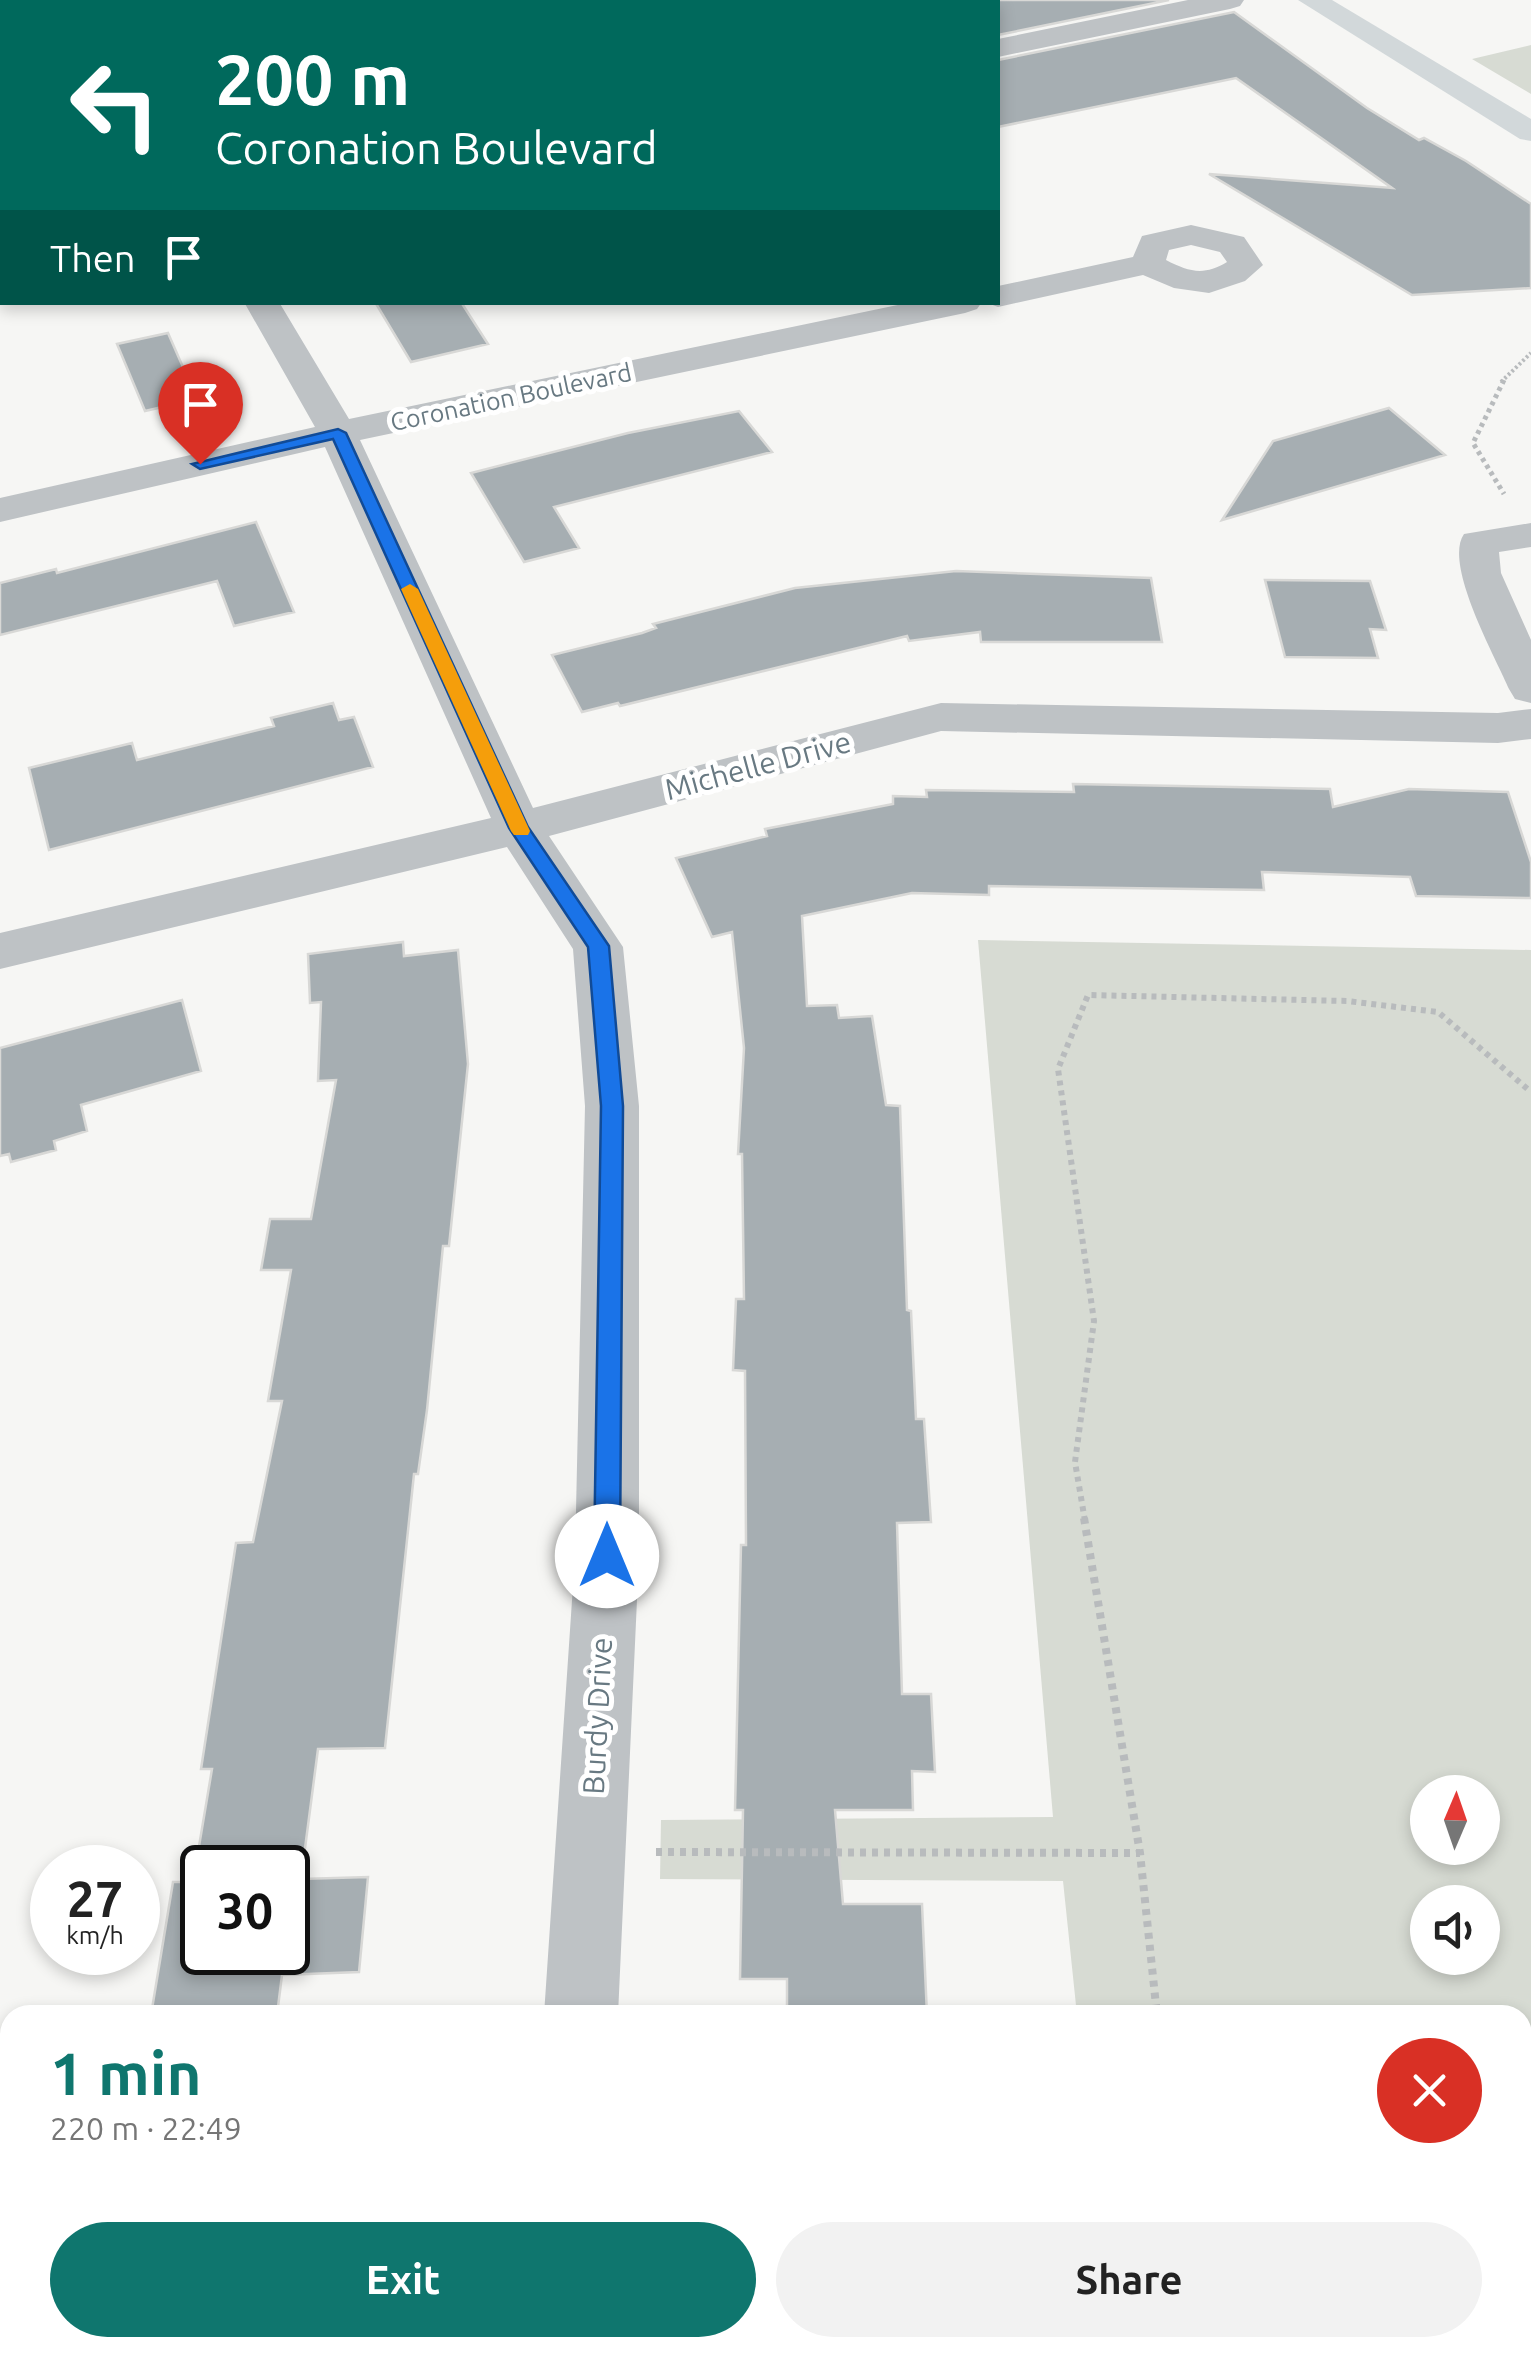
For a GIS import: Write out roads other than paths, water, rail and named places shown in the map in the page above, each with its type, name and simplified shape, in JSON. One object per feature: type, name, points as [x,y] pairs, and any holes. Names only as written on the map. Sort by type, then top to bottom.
[{"type":"main road","points":[[1312,0],[1531,132]]},
{"type":"street","points":[[1000,48],[1230,0]]},
{"type":"street","points":[[1000,296],[1148,264]]},
{"type":"street","name":"Burdy Drive","points":[[263,305],[338,433],[519,828],[598,946],[612,1106],[607,1556],[582,2005]]},
{"type":"street","name":"Coronation Boulevard","points":[[0,510],[338,433],[950,305]]},
{"type":"street","points":[[1530,535],[1478,543],[1480,573],[1531,689]]},
{"type":"street","name":"Michelle Drive","points":[[0,951],[519,828],[941,717],[1498,728],[1531,724]]}]
